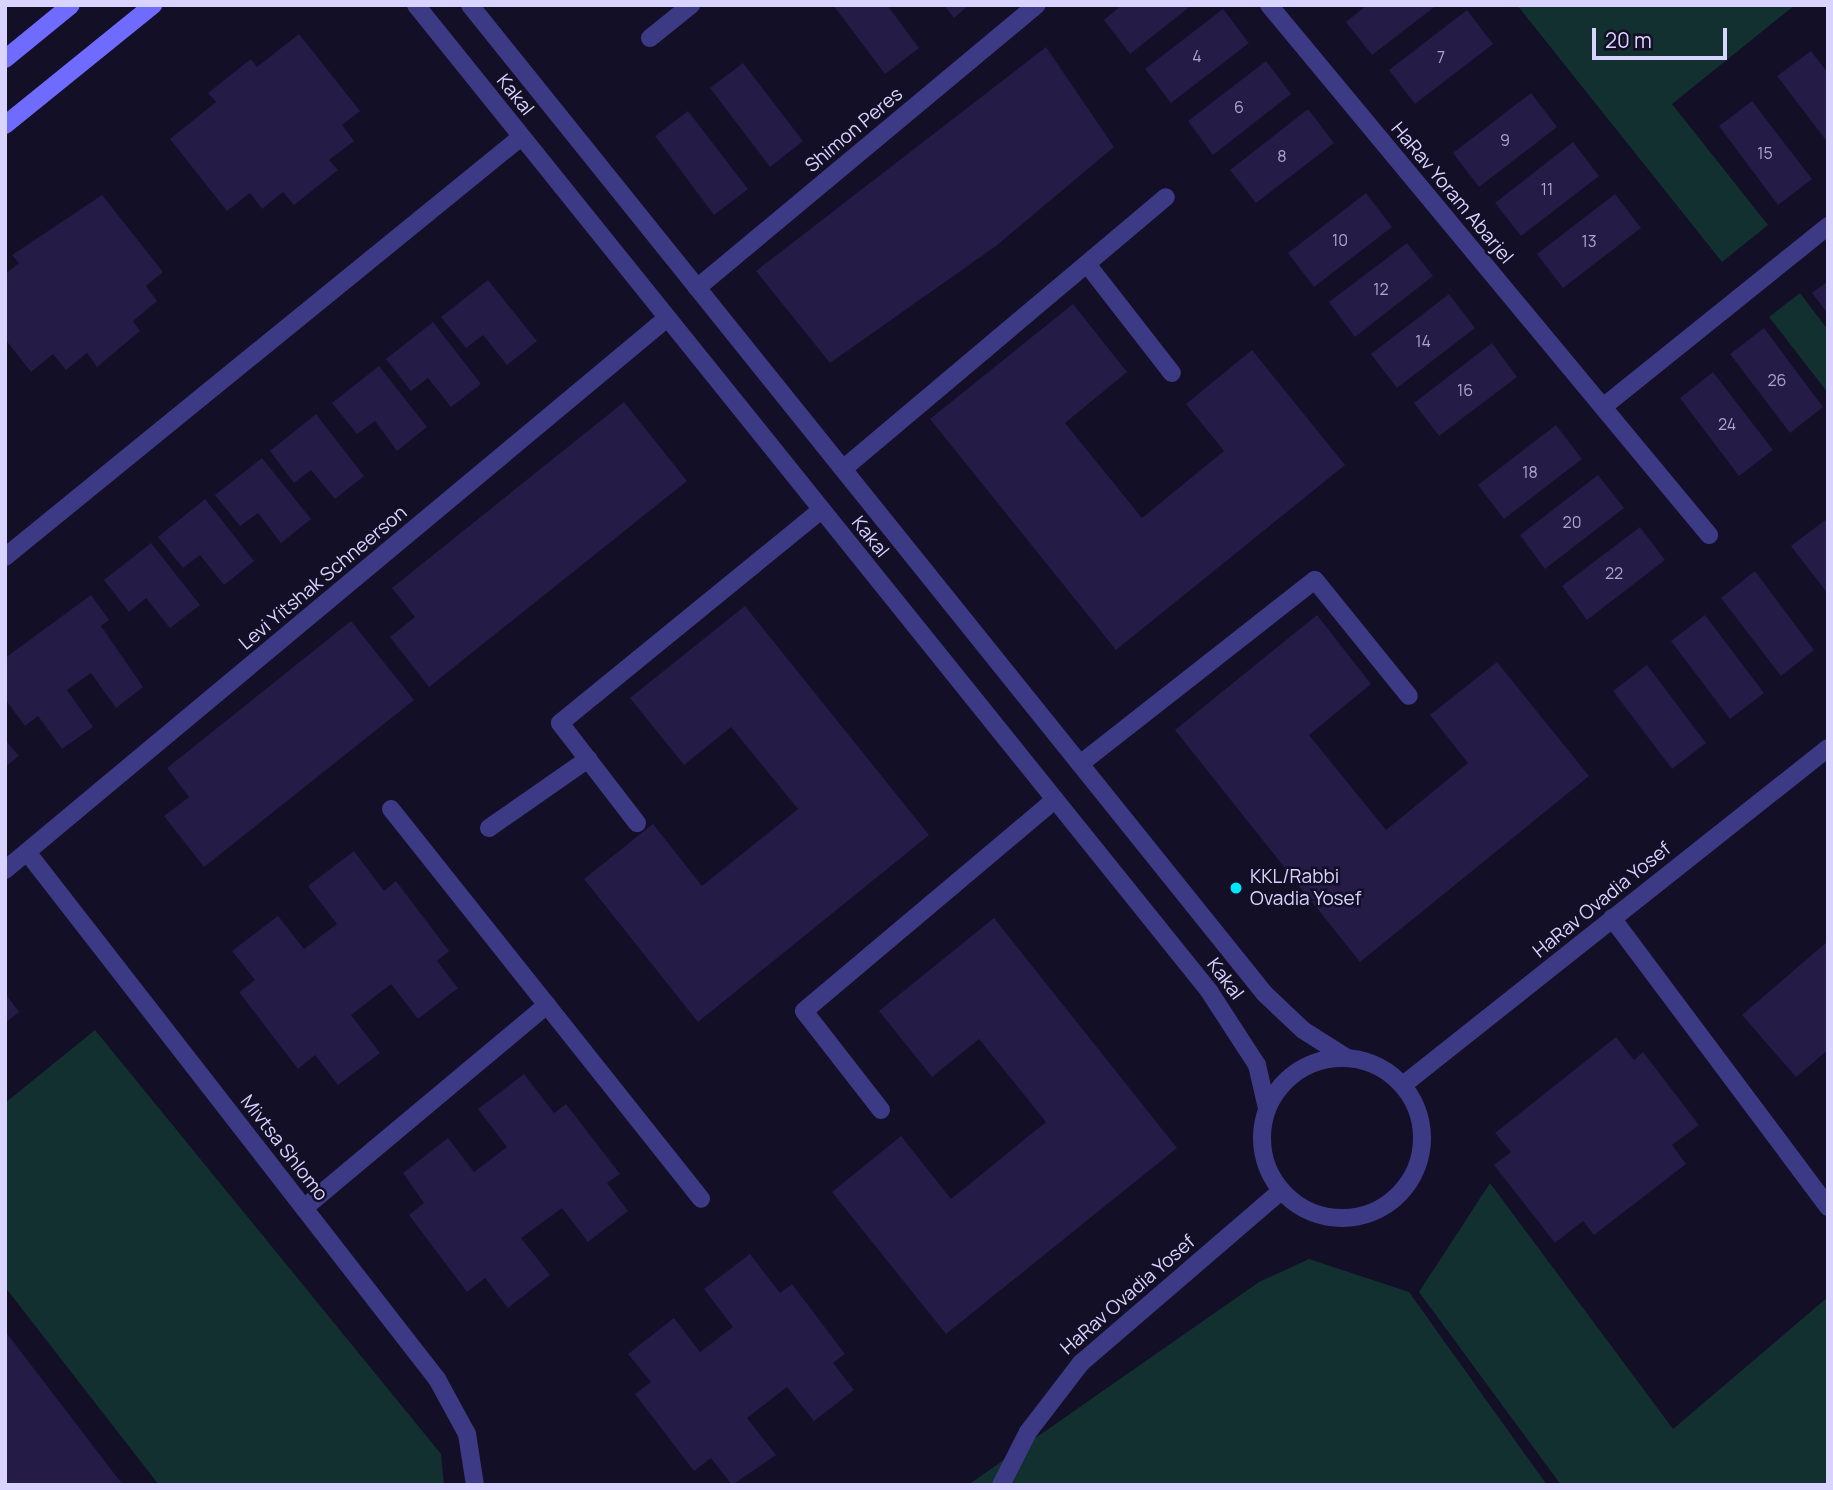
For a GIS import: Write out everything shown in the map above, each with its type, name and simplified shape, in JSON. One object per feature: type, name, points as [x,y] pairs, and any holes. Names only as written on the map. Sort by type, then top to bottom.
[{"type":"main road","points":[[5,59],[71,5]]},
{"type":"main road","points":[[5,125],[153,5]]},
{"type":"street","name":"Kakal","points":[[415,5],[1055,800],[1239,1033],[1262,1077],[1267,1108]]},
{"type":"street","name":"Kakal","points":[[470,5],[1265,994],[1303,1030],[1347,1058]]},
{"type":"street","points":[[650,38],[691,5]]},
{"type":"street","name":"Shimon Peres","points":[[697,288],[1037,5]]},
{"type":"street","name":"HaRav Yoram Abarjel","points":[[1269,5],[1709,535]]},
{"type":"street","points":[[5,557],[521,137]]},
{"type":"street","points":[[842,469],[1166,197]]},
{"type":"street","points":[[1603,407],[1828,226]]},
{"type":"street","points":[[1087,264],[1171,373]]},
{"type":"street","name":"Levi Yitshak Schneerson","points":[[5,870],[667,318]]},
{"type":"street","points":[[637,823],[561,723],[821,510]]},
{"type":"street","points":[[1080,764],[1315,580],[1409,696]]},
{"type":"street","name":"HaRav Ovadia Yosef","points":[[1403,1085],[1828,748]]},
{"type":"street","points":[[489,828],[588,759]]},
{"type":"street","points":[[881,1110],[804,1011],[1055,800]]},
{"type":"street","points":[[391,808],[701,1199]]},
{"type":"street","name":"Mivtsa Shlomo","points":[[27,852],[449,1397],[467,1434],[475,1485]]},
{"type":"street","points":[[1612,918],[1828,1207]]},
{"type":"street","points":[[304,1208],[547,1005]]},
{"type":"street","points":[[1347,1058],[1383,1069],[1403,1085],[1422,1138],[1417,1167],[1395,1198],[1344,1219],[1309,1212],[1281,1191],[1264,1157],[1267,1108],[1299,1070],[1347,1058]]},
{"type":"street","name":"HaRav Ovadia Yosef","points":[[1001,1485],[1028,1432],[1081,1363],[1281,1191]]},
{"type":"green space","points":[[1517,5],[1795,5],[1672,104],[1768,225],[1722,262]]},
{"type":"green space","points":[[1800,293],[1828,330],[1828,393],[1769,317]]},
{"type":"green space","points":[[95,1030],[441,1454],[444,1485],[159,1485],[5,1287],[5,1103]]},
{"type":"green space","points":[[1490,1183],[1673,1429],[1828,1297],[1828,1485],[1561,1485],[1419,1292]]},
{"type":"green space","points":[[1309,1259],[1409,1292],[1547,1485],[968,1485],[1259,1282]]},
{"type":"building","points":[[833,5],[887,5],[919,48],[885,74]]},
{"type":"building","points":[[944,5],[969,5],[954,18]]},
{"type":"building","points":[[1122,5],[1192,5],[1130,54],[1104,20]]},
{"type":"building","points":[[1367,5],[1437,5],[1372,55],[1346,22]]},
{"type":"building","points":[[1223,9],[1249,43],[1171,103],[1145,69]]},
{"type":"building","points":[[1467,10],[1493,44],[1415,104],[1389,70]]},
{"type":"building","points":[[299,34],[360,111],[342,125],[354,141],[329,160],[338,170],[294,205],[283,192],[262,209],[250,193],[227,211],[170,139],[216,102],[208,93],[251,59],[257,67]]},
{"type":"building","points":[[1046,47],[1114,147],[996,246],[830,363],[756,271]]},
{"type":"building","points":[[1811,51],[1828,73],[1828,143],[1777,76]]},
{"type":"building","points":[[1266,61],[1291,94],[1213,155],[1188,121]]},
{"type":"building","points":[[743,63],[803,141],[770,167],[710,88]]},
{"type":"building","points":[[1531,93],[1557,127],[1479,187],[1453,153]]},
{"type":"building","points":[[1752,101],[1812,179],[1778,205],[1719,126]]},
{"type":"building","points":[[1308,109],[1334,143],[1256,203],[1230,170]]},
{"type":"building","points":[[688,111],[748,189],[714,215],[655,136]]},
{"type":"building","points":[[1573,142],[1599,176],[1521,236],[1495,203]]},
{"type":"building","points":[[1366,193],[1392,227],[1314,287],[1288,253]]},
{"type":"building","points":[[1615,194],[1641,228],[1563,288],[1537,254]]},
{"type":"building","points":[[102,195],[163,272],[146,286],[157,301],[133,321],[140,331],[97,367],[87,353],[66,370],[53,354],[31,372],[5,339],[5,274],[19,263],[12,255]]},
{"type":"building","points":[[1407,243],[1433,276],[1355,337],[1329,302]]},
{"type":"building","points":[[488,280],[537,341],[507,365],[483,335],[466,348],[441,317]]},
{"type":"building","points":[[1828,281],[1828,314],[1812,293]]},
{"type":"building","points":[[1449,294],[1475,328],[1397,388],[1371,354]]},
{"type":"building","points":[[1073,304],[1127,372],[1065,423],[1142,518],[1224,451],[1186,404],[1252,350],[1345,465],[1116,650],[930,419]]},
{"type":"building","points":[[433,322],[481,384],[451,407],[428,378],[411,391],[386,359]]},
{"type":"building","points":[[1764,328],[1823,407],[1790,433],[1730,354]]},
{"type":"building","points":[[1492,343],[1517,377],[1439,436],[1414,403]]},
{"type":"building","points":[[379,366],[427,427],[397,451],[375,421],[357,434],[332,403]]},
{"type":"building","points":[[1713,372],[1773,450],[1739,476],[1680,398]]},
{"type":"building","points":[[624,402],[687,481],[429,687],[390,637],[415,617],[392,588]]},
{"type":"building","points":[[316,414],[364,476],[335,499],[311,470],[294,483],[270,451]]},
{"type":"building","points":[[1556,425],[1582,459],[1504,519],[1478,485]]},
{"type":"building","points":[[262,458],[311,519],[281,543],[258,513],[240,526],[215,495]]},
{"type":"building","points":[[1598,475],[1624,508],[1545,569],[1520,535]]},
{"type":"building","points":[[205,499],[254,561],[224,585],[200,555],[183,568],[158,537]]},
{"type":"building","points":[[1825,520],[1828,524],[1828,594],[1791,546]]},
{"type":"building","points":[[1640,527],[1665,560],[1587,620],[1562,586]]},
{"type":"building","points":[[151,543],[200,605],[170,628],[146,598],[129,612],[104,580]]},
{"type":"building","points":[[1755,571],[1814,650],[1781,676],[1721,598]]},
{"type":"building","points":[[91,595],[109,620],[101,626],[143,687],[116,708],[91,673],[67,690],[93,727],[62,749],[38,716],[25,726],[5,699],[5,658]]},
{"type":"building","points":[[745,606],[929,835],[698,1022],[584,879],[653,824],[702,886],[798,809],[731,727],[684,765],[630,698]]},
{"type":"building","points":[[1317,615],[1371,684],[1309,735],[1386,830],[1468,763],[1430,715],[1497,662],[1589,776],[1360,962],[1175,730]]},
{"type":"building","points":[[1705,615],[1764,693],[1730,719],[1671,641]]},
{"type":"building","points":[[351,621],[414,700],[204,867],[164,816],[189,797],[167,768]]},
{"type":"building","points":[[1647,665],[1706,743],[1672,769],[1613,691]]},
{"type":"building","points":[[5,740],[19,756],[5,767]]},
{"type":"building","points":[[354,851],[384,891],[396,881],[449,951],[437,961],[458,988],[418,1019],[391,984],[351,1015],[380,1053],[338,1085],[315,1055],[298,1069],[239,992],[255,980],[232,951],[278,916],[304,949],[337,924],[308,886]]},
{"type":"building","points":[[994,918],[1177,1148],[946,1334],[832,1192],[901,1136],[951,1199],[1046,1122],[979,1039],[932,1077],[879,1011]]},
{"type":"building","points":[[1828,941],[1828,1050],[1796,1077],[1742,1015]]},
{"type":"building","points":[[5,993],[19,1012],[5,1023]]},
{"type":"building","points":[[1616,1037],[1634,1060],[1643,1052],[1699,1125],[1672,1145],[1686,1164],[1594,1235],[1583,1221],[1555,1243],[1494,1165],[1511,1152],[1495,1133]]},
{"type":"building","points":[[524,1074],[554,1113],[566,1104],[620,1174],[607,1183],[628,1211],[588,1242],[562,1208],[521,1238],[550,1275],[508,1308],[485,1278],[467,1292],[409,1215],[424,1203],[403,1173],[448,1138],[474,1172],[507,1147],[478,1109]]},
{"type":"building","points":[[750,1254],[780,1293],[792,1284],[845,1354],[833,1363],[854,1390],[814,1421],[787,1387],[747,1418],[776,1455],[732,1485],[711,1458],[694,1471],[635,1394],[651,1382],[628,1354],[674,1318],[700,1352],[733,1327],[704,1289]]},
{"type":"building","points":[[5,1331],[123,1485],[5,1485]]},
{"type":"place","name":"KKL/Rabbi Ovadia Yosef","points":[[1236,888]]}]
